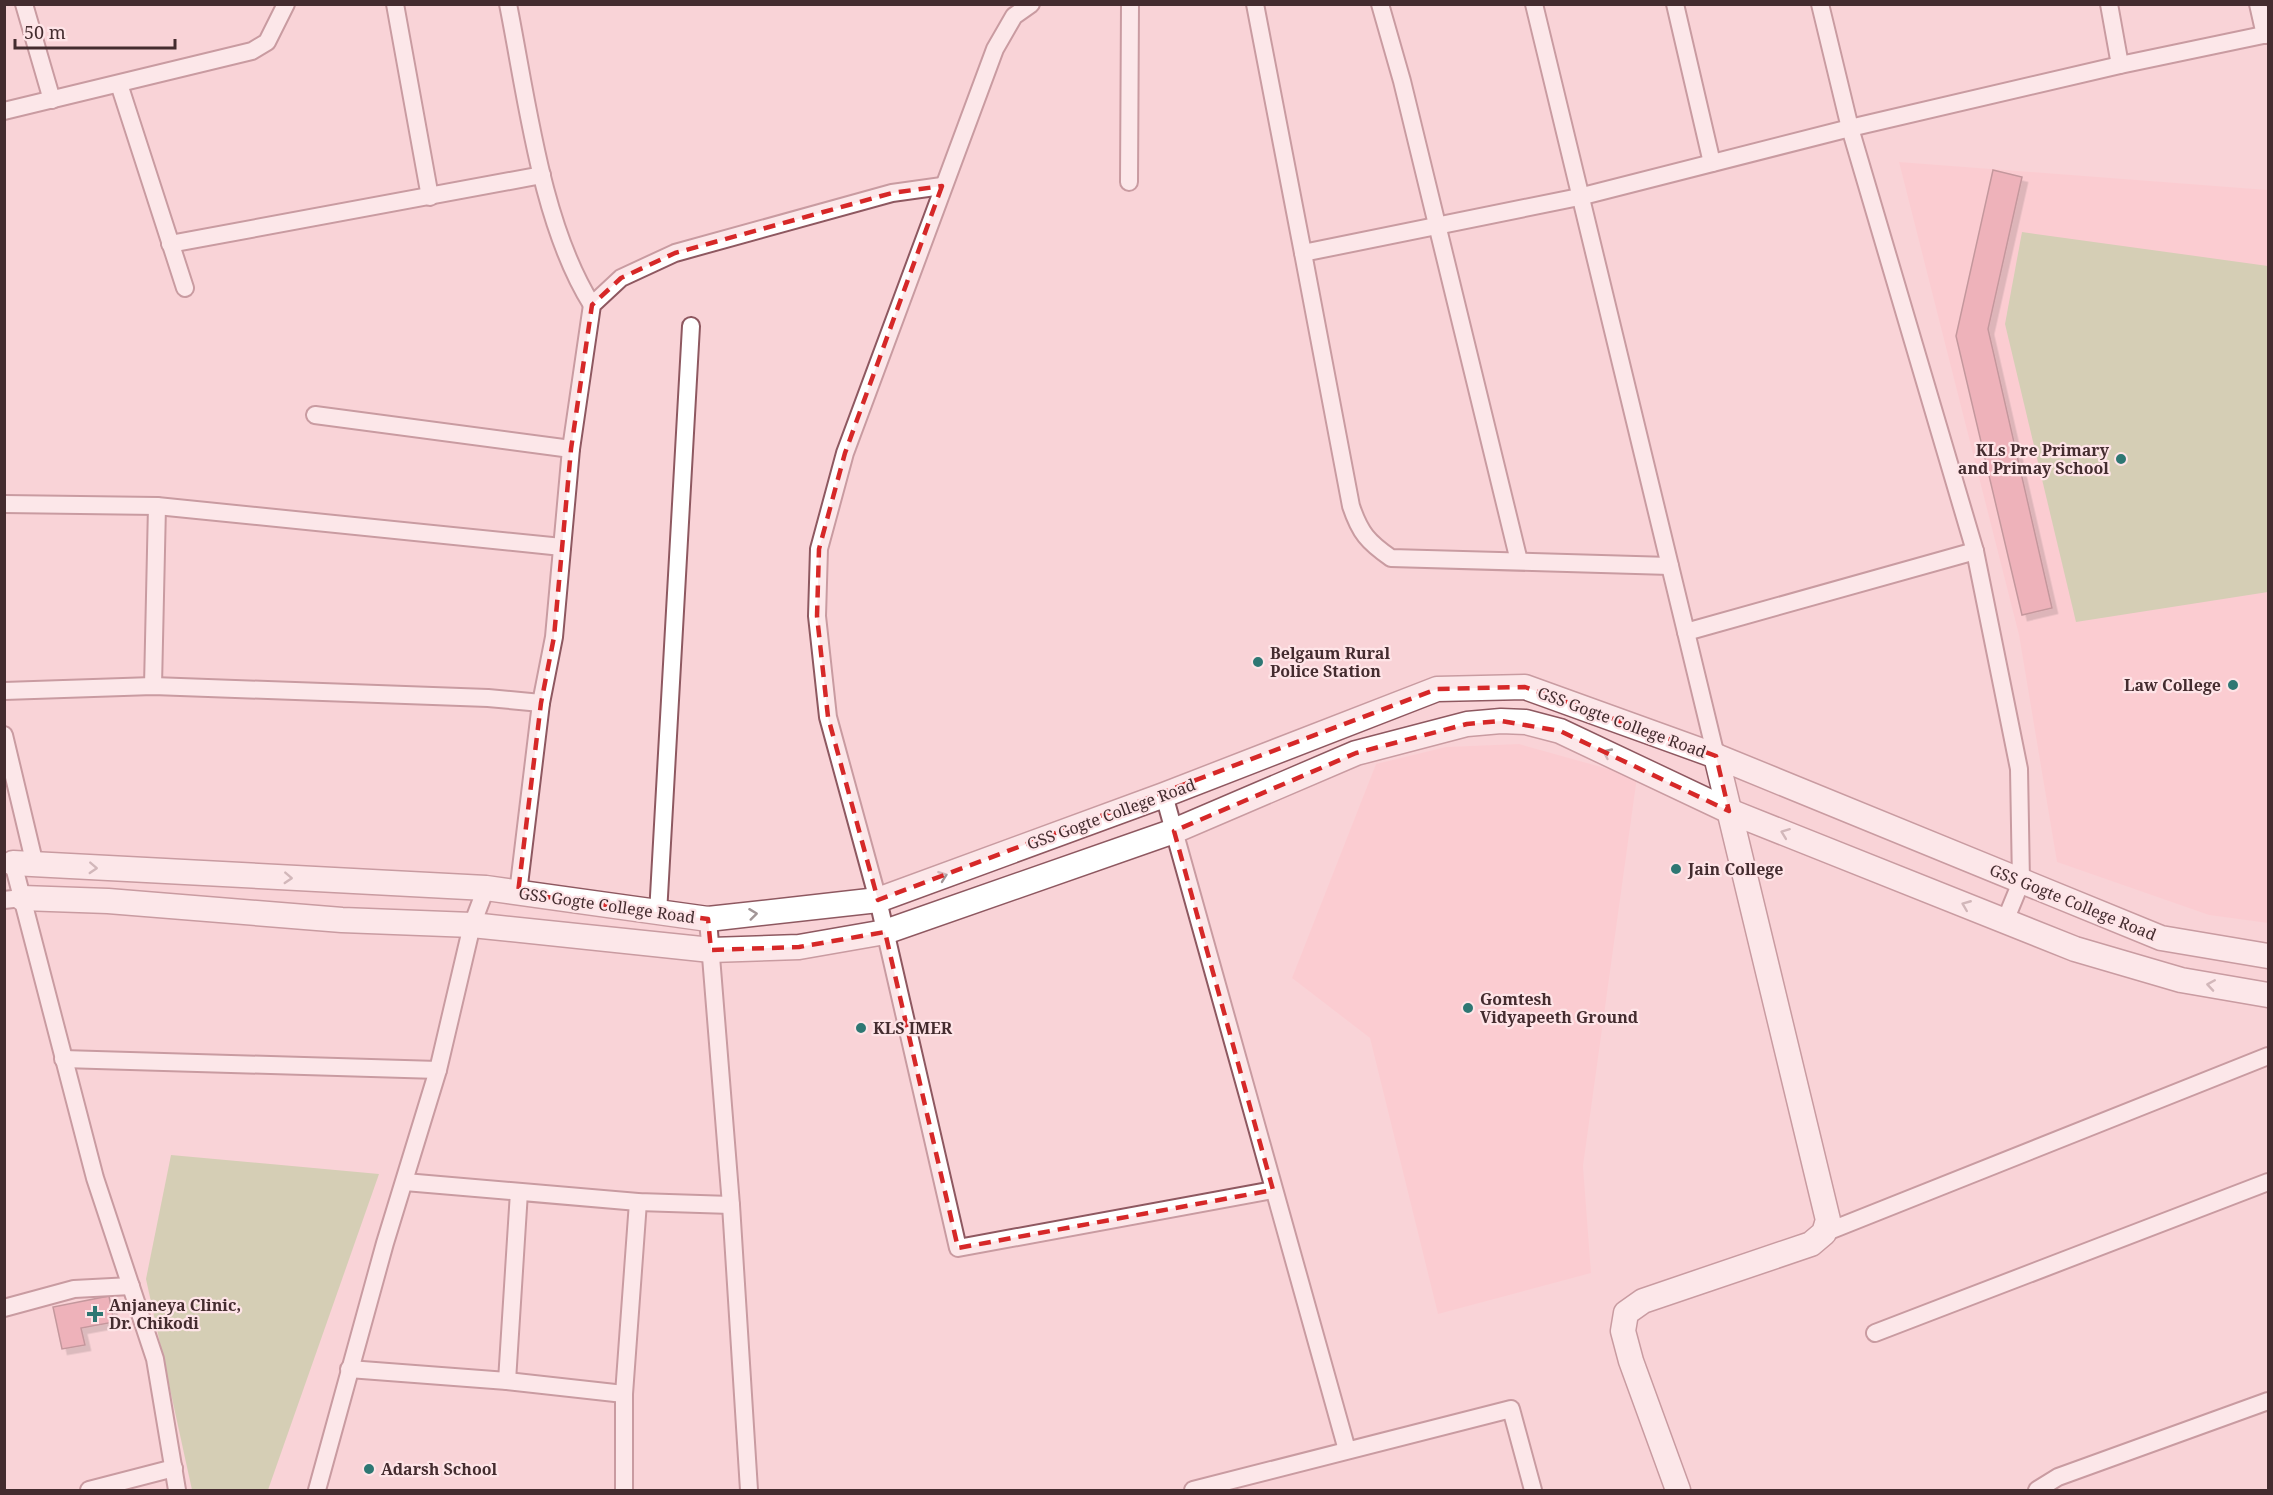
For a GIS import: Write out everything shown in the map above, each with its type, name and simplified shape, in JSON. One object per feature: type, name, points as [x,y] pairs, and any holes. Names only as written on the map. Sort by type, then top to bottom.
[{"type":"main road","name":"GSS Gogte College Road","points":[[17,865],[486,888],[658,914],[708,919],[878,900],[1164,795],[1437,688],[1526,687],[1716,756],[2161,938],[2268,956]]},
{"type":"main road","points":[[1395,705],[1407,740]]},
{"type":"main road","points":[[13,899],[108,901],[342,921],[472,925],[711,950],[799,947],[885,932],[1174,831],[1356,753],[1467,724],[1501,721],[1526,722],[1560,731],[1729,811],[2075,949],[2181,980],[2268,994]]},
{"type":"main road","points":[[1678,1491],[1631,1361],[1623,1331],[1626,1313],[1642,1300],[1811,1244],[1824,1233],[1828,1220],[1716,756]]},
{"type":"street","points":[[24,4],[52,100]]},
{"type":"street","points":[[4,111],[252,51],[267,42],[286,4]]},
{"type":"street","points":[[395,4],[430,197]]},
{"type":"street","points":[[508,4],[542,175],[576,279],[592,305]]},
{"type":"street","points":[[1031,4],[1014,16],[995,49],[942,186],[845,453],[819,549],[817,616],[828,717],[878,900],[958,1248],[1273,1190]]},
{"type":"street","points":[[1129,182],[1130,4]]},
{"type":"street","points":[[1255,4],[1351,506],[1358,525],[1370,543],[1391,558],[1670,566]]},
{"type":"street","points":[[1380,4],[1402,81],[1519,561]]},
{"type":"street","points":[[1534,4],[1716,756]]},
{"type":"street","points":[[1675,4],[1712,163]]},
{"type":"street","points":[[1820,4],[1850,128],[1976,551],[2019,769],[2020,882],[2005,921]]},
{"type":"street","points":[[2109,4],[2120,65]]},
{"type":"street","points":[[1303,252],[1437,228],[1579,197],[1850,128],[2120,65],[2267,34],[2258,4]]},
{"type":"street","points":[[119,84],[185,288]]},
{"type":"street","points":[[170,244],[542,175]]},
{"type":"street","points":[[518,893],[541,703],[554,637],[571,449],[592,305],[621,278],[675,253],[892,193],[942,186]]},
{"type":"street","points":[[658,914],[691,326]]},
{"type":"street","points":[[315,414],[571,449]]},
{"type":"street","points":[[4,504],[157,506],[562,547]]},
{"type":"street","points":[[153,686],[157,506]]},
{"type":"street","points":[[1686,632],[1976,551]]},
{"type":"street","points":[[4,691],[153,686],[488,698],[541,703]]},
{"type":"street","points":[[4,735],[17,865],[13,899],[63,1059],[95,1178],[155,1359],[177,1491]]},
{"type":"street","points":[[1164,795],[1347,1450]]},
{"type":"street","points":[[317,1491],[349,1369],[438,1070],[472,925],[486,888]]},
{"type":"street","points":[[708,919],[731,1205],[749,1491]]},
{"type":"street","points":[[1824,1233],[2268,1056]]},
{"type":"street","points":[[63,1059],[438,1070]]},
{"type":"street","points":[[405,1182],[638,1202],[731,1205]]},
{"type":"street","points":[[1875,1334],[2268,1182]]},
{"type":"street","points":[[507,1381],[519,1192]]},
{"type":"street","points":[[624,1491],[624,1394],[638,1202]]},
{"type":"street","points":[[4,1308],[74,1289],[131,1286]]},
{"type":"street","points":[[349,1369],[507,1381],[624,1394]]},
{"type":"street","points":[[2037,1491],[2058,1477],[2268,1401]]},
{"type":"street","points":[[1193,1491],[1511,1409],[1533,1491]]},
{"type":"street","points":[[89,1491],[174,1468]]},
{"type":"highlighted area","points":[[942,186],[845,453],[819,549],[817,616],[828,717],[878,900],[1437,689],[1525,687],[1716,756],[1729,811],[1560,731],[1501,721],[1467,724],[1356,753],[1174,831],[1273,1190],[958,1248],[885,932],[799,947],[711,950],[708,919],[518,893],[541,703],[554,637],[571,449],[592,305],[621,278],[675,253],[892,193]]},
{"type":"shaded area","name":"KLs Pre Primary and Primay School","points":[[1899,162],[2268,190],[2268,923],[2209,915],[2057,862],[2019,635]]},
{"type":"shaded area","name":"Gomtesh Vidyapeeth Ground","points":[[1519,744],[1637,777],[1583,1166],[1591,1273],[1438,1314],[1370,1038],[1292,978],[1376,764],[1446,747]]},
{"type":"green space","name":"KLs Pre Primary and Primay School","points":[[2022,232],[2268,266],[2268,592],[2076,622],[2005,324]]},
{"type":"green space","points":[[171,1155],[379,1174],[268,1490],[192,1490],[146,1279]]},
{"type":"building","points":[[1993,170],[2022,177],[1988,329],[2052,608],[2022,615],[1956,336]]},
{"type":"building","points":[[109,1296],[114,1322],[81,1328],[85,1345],[62,1349],[53,1307]]},
{"type":"place","name":"KLs Pre Primary and Primay School","points":[[2121,459]]},
{"type":"place","name":"Belgaum Rural Police Station","points":[[1258,662]]},
{"type":"place","name":"Law College","points":[[2233,685]]},
{"type":"place","name":"Jain College","points":[[1676,869]]},
{"type":"place","name":"Gomtesh Vidyapeeth Ground","points":[[1468,1008]]},
{"type":"place","name":"KLS IMER","points":[[861,1028]]},
{"type":"place","name":"Anjaneya Clinic, Dr. Chikodi","points":[[95,1314]]},
{"type":"place","name":"Adarsh School","points":[[369,1469]]}]
